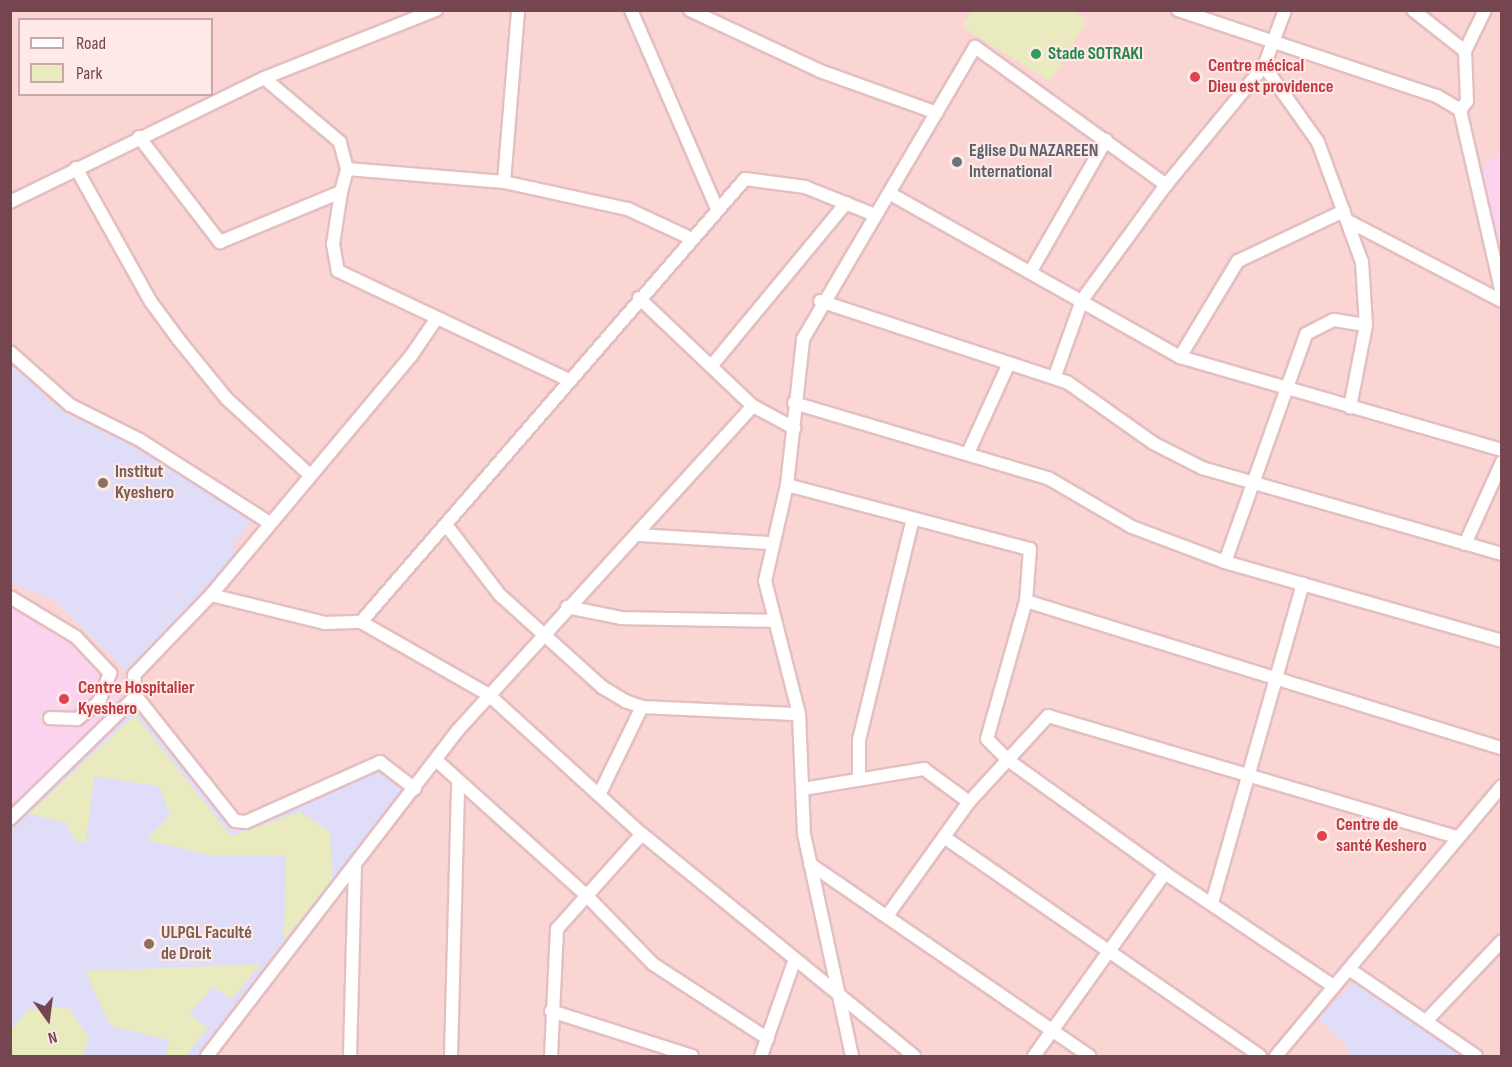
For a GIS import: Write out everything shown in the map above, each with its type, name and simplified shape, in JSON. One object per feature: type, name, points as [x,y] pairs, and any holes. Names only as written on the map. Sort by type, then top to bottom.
[{"type":"street","points":[[10,202],[139,137],[398,16],[436,10]]},
{"type":"street","points":[[504,182],[518,10]]},
{"type":"street","points":[[632,10],[717,209]]},
{"type":"street","points":[[690,10],[820,70],[937,113]]},
{"type":"street","points":[[1178,10],[1437,96],[1460,110],[1502,294]]},
{"type":"street","points":[[1054,376],[1082,300],[1166,185],[1264,66],[1275,44],[1285,10]]},
{"type":"street","points":[[1413,10],[1465,51]]},
{"type":"street","points":[[1460,110],[1467,101],[1465,51],[1485,10]]},
{"type":"street","points":[[852,1056],[843,1002],[810,864],[799,714],[765,581],[771,543],[787,485],[794,428],[794,403],[803,339],[820,301],[889,193],[972,49],[980,48],[1166,185]]},
{"type":"street","points":[[1264,66],[1318,142],[1347,216],[1364,270],[1366,325],[1350,407]]},
{"type":"street","points":[[264,78],[340,142],[347,169],[333,244],[338,271],[569,380]]},
{"type":"street","points":[[139,137],[220,242],[341,192]]},
{"type":"street","points":[[1031,271],[1106,140]]},
{"type":"street","points":[[76,168],[151,302],[179,340],[227,399],[310,475]]},
{"type":"street","points":[[347,169],[504,182],[628,209],[692,239]]},
{"type":"street","points":[[361,622],[447,526],[717,209],[753,177],[805,186],[875,214]]},
{"type":"street","points":[[889,193],[1180,357],[1502,450]]},
{"type":"street","points":[[713,364],[846,203]]},
{"type":"street","points":[[1347,216],[1502,301]]},
{"type":"street","points":[[1180,357],[1238,261],[1347,216]]},
{"type":"street","points":[[639,298],[713,364],[753,406],[794,428]]},
{"type":"street","points":[[820,301],[1054,376],[1090,394],[1168,452],[1255,485],[1502,554]]},
{"type":"street","points":[[415,789],[380,762],[246,822],[235,821],[136,696],[134,675],[211,595],[268,522],[411,356],[437,318]]},
{"type":"street","points":[[1225,562],[1255,485],[1284,388],[1311,329],[1334,320],[1366,325]]},
{"type":"street","points":[[10,352],[70,405],[140,440],[268,522]]},
{"type":"street","points":[[968,453],[1009,363]]},
{"type":"street","points":[[794,403],[968,453],[1061,484],[1132,527],[1225,562],[1502,641]]},
{"type":"street","points":[[207,1056],[489,695],[567,607],[639,535],[753,406]]},
{"type":"street","points":[[1465,544],[1502,462]]},
{"type":"street","points":[[787,485],[912,522],[1030,549],[1026,601],[986,735],[1008,760],[1165,873],[1333,986]]},
{"type":"street","points":[[859,779],[859,740],[912,522]]},
{"type":"street","points":[[447,526],[490,585],[602,687],[642,707],[799,714]]},
{"type":"street","points":[[639,535],[771,543]]},
{"type":"street","points":[[1212,903],[1279,679],[1303,584]]},
{"type":"street","points":[[211,595],[325,623],[361,622],[489,695],[600,793],[642,834],[843,1002],[914,1056]]},
{"type":"street","points":[[10,597],[76,637],[110,673],[99,702],[77,719],[50,718]]},
{"type":"street","points":[[1026,601],[1502,748]]},
{"type":"street","points":[[567,607],[621,618],[775,621]]},
{"type":"street","points":[[10,819],[136,696]]},
{"type":"street","points":[[600,793],[642,707]]},
{"type":"street","points":[[887,916],[969,802],[1048,716],[1457,837]]},
{"type":"street","points":[[436,760],[586,895],[653,964],[768,1039]]},
{"type":"street","points":[[803,789],[924,769],[969,802]]},
{"type":"street","points":[[451,1056],[458,781]]},
{"type":"street","points":[[1276,1056],[1502,786]]},
{"type":"street","points":[[551,1056],[551,1011],[557,928],[642,834]]},
{"type":"street","points":[[944,837],[1107,947],[1260,1056]]},
{"type":"street","points":[[810,864],[1089,1056]]},
{"type":"street","points":[[350,1056],[355,866]]},
{"type":"street","points":[[1034,1056],[1107,947],[1165,873]]},
{"type":"street","points":[[1426,1021],[1502,941]]},
{"type":"street","points":[[761,1056],[794,962]]},
{"type":"street","points":[[1349,969],[1476,1056]]},
{"type":"street","points":[[551,1011],[692,1056]]},
{"type":"shaded area","points":[[11,11],[1501,11],[1501,1056],[11,1056]]},
{"type":"shaded area","points":[[1501,152],[1501,265],[1477,172]]},
{"type":"shaded area","name":"Institut Kyeshero","points":[[10,357],[52,403],[138,445],[252,521],[232,546],[239,554],[130,675],[54,600],[11,583]]},
{"type":"shaded area","name":"Centre Hospitalier Kyeshero","points":[[11,601],[127,683],[109,715],[11,814]]},
{"type":"shaded area","name":"ULPGL Faculté de Droit","points":[[136,707],[236,831],[382,769],[408,791],[199,1056],[11,1056],[11,823]]},
{"type":"shaded area","points":[[1355,981],[1470,1056],[1347,1056],[1349,1047],[1318,1019]]},
{"type":"green space","name":"Stade SOTRAKI","points":[[972,11],[1072,11],[1087,20],[1050,81],[962,27]]},
{"type":"green space","points":[[135,715],[231,836],[300,812],[330,832],[332,879],[284,940],[286,855],[209,855],[147,840],[170,815],[159,786],[94,776],[86,842],[76,842],[65,822],[28,814]]},
{"type":"green space","points":[[261,964],[232,999],[213,987],[189,1014],[207,1028],[186,1056],[166,1056],[169,1040],[111,1026],[85,971]]},
{"type":"green space","points":[[68,1007],[89,1038],[83,1056],[11,1056],[11,1030],[28,1010]]},
{"type":"place","name":"Stade SOTRAKI","points":[[1036,54]]},
{"type":"place","name":"Centre mécical Dieu est providence","points":[[1195,77]]},
{"type":"place","name":"Eglise Du NAZAREEN International","points":[[957,162]]},
{"type":"place","name":"Institut Kyeshero","points":[[103,483]]},
{"type":"place","name":"Centre Hospitalier Kyeshero","points":[[64,699]]},
{"type":"place","name":"Centre de santé Keshero","points":[[1322,836]]},
{"type":"place","name":"ULPGL Faculté de Droit","points":[[149,944]]}]
